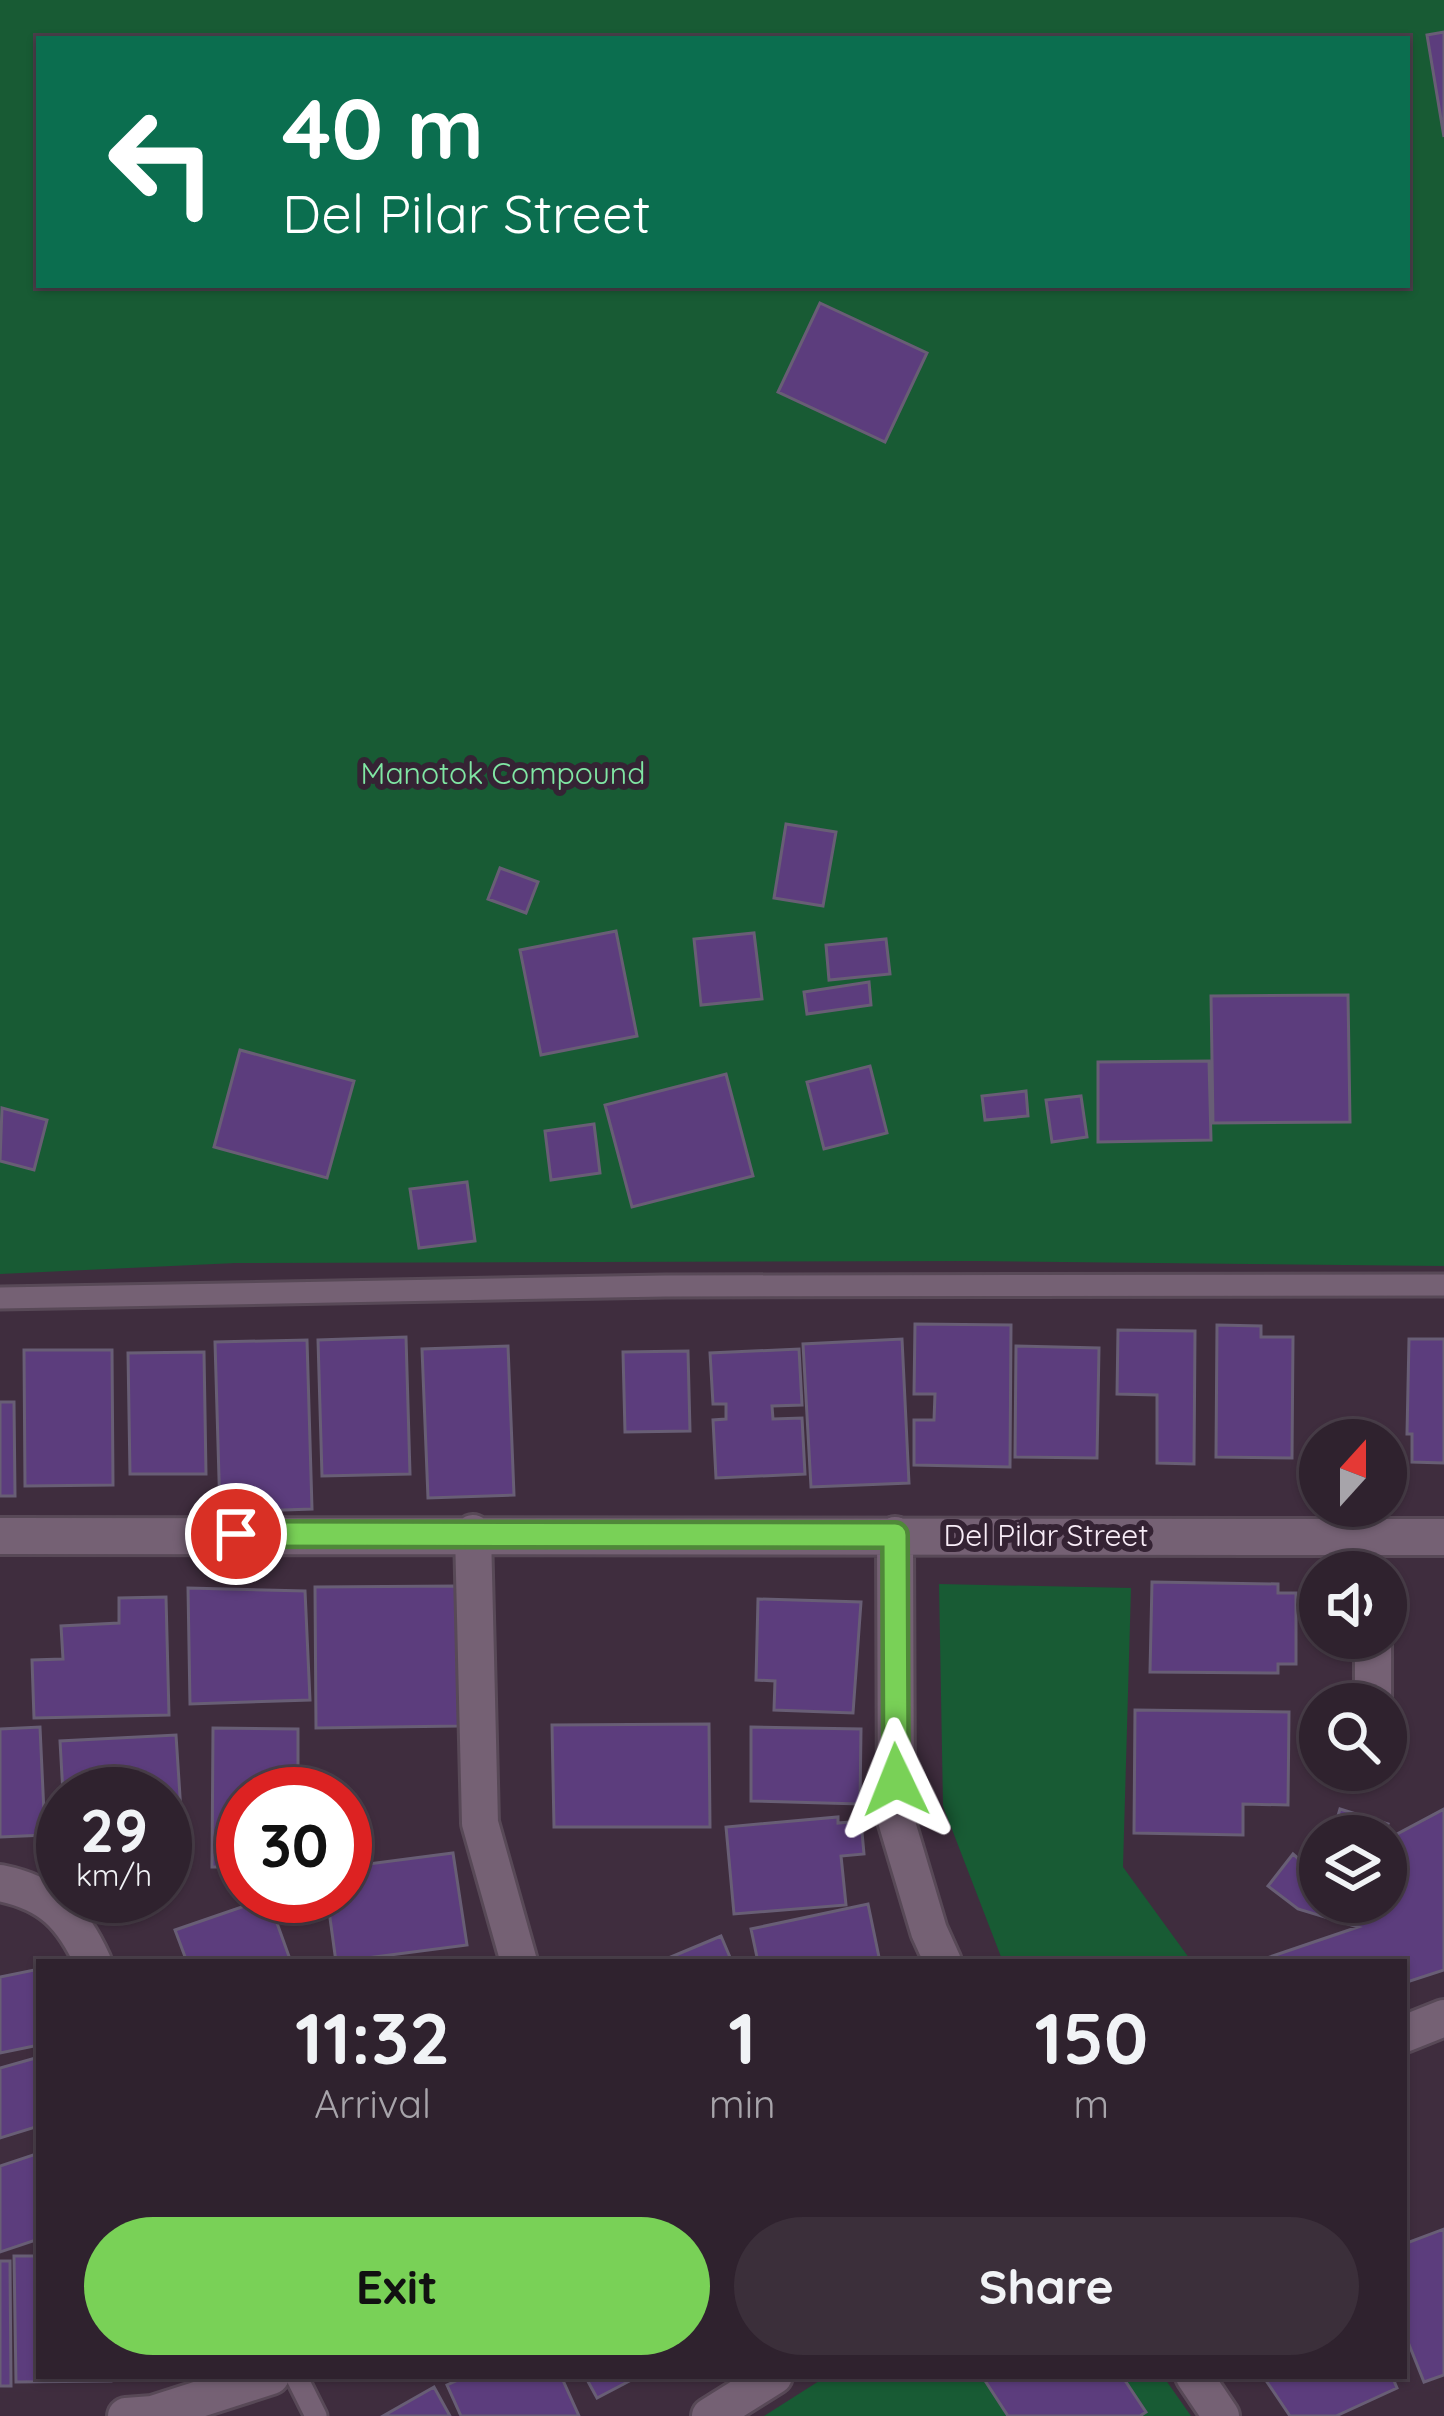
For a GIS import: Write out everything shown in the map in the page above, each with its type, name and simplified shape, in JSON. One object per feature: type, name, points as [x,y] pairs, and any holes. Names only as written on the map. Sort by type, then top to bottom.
[{"type":"street","points":[[473,1533],[480,1822],[518,1959]]},
{"type":"street","name":"Del Pilar Street","points":[[0,1536],[895,1535],[1299,1552]]},
{"type":"street","points":[[895,1535],[896,1820],[942,1959]]},
{"type":"street","name":"Del Pilar Street","points":[[1388,1551],[1444,1537]]},
{"type":"street","points":[[0,1883],[29,1888],[69,1917],[91,1959]]},
{"type":"street","points":[[1407,2033],[1444,2018]]},
{"type":"street","points":[[127,2416],[153,2414],[262,2379]]},
{"type":"street","points":[[710,2416],[769,2379]]},
{"type":"street","points":[[1196,2379],[1221,2416]]},
{"type":"lane","points":[[0,1298],[665,1286],[1444,1285]]},
{"type":"lane","points":[[298,2379],[316,2416]]},
{"type":"green space","name":"Manotok Compound","points":[[0,0],[1444,0],[1444,1266],[975,1261],[236,1263],[0,1274]]},
{"type":"green space","points":[[939,1584],[1131,1588],[1123,1867],[1190,1959],[1002,1959],[943,1806]]},
{"type":"green space","points":[[822,2379],[1165,2379],[1191,2416],[764,2416]]},
{"type":"building","points":[[1444,32],[1444,137],[1427,35]]},
{"type":"building","points":[[820,303],[927,353],[885,442],[778,392]]},
{"type":"building","points":[[786,824],[836,832],[823,906],[774,898]]},
{"type":"building","points":[[500,868],[538,882],[526,913],[488,899]]},
{"type":"building","points":[[616,931],[637,1036],[541,1055],[520,950]]},
{"type":"building","points":[[754,933],[762,999],[701,1005],[694,939]]},
{"type":"building","points":[[886,939],[890,974],[829,980],[826,945]]},
{"type":"building","points":[[869,982],[871,1005],[807,1014],[804,992]]},
{"type":"building","points":[[1348,995],[1350,1122],[1213,1123],[1211,996]]},
{"type":"building","points":[[240,1050],[354,1081],[327,1178],[214,1147]]},
{"type":"building","points":[[1209,1061],[1211,1140],[1098,1142],[1098,1062]]},
{"type":"building","points":[[870,1066],[887,1133],[824,1149],[807,1082]]},
{"type":"building","points":[[726,1074],[753,1176],[632,1207],[605,1105]]},
{"type":"building","points":[[1026,1091],[1028,1116],[985,1120],[982,1096]]},
{"type":"building","points":[[1081,1096],[1087,1137],[1052,1142],[1046,1100]]},
{"type":"building","points":[[2,1108],[47,1120],[34,1170],[0,1161]]},
{"type":"building","points":[[594,1124],[600,1173],[551,1180],[545,1131]]},
{"type":"building","points":[[467,1182],[475,1241],[419,1248],[410,1189]]},
{"type":"building","points":[[915,1324],[1011,1325],[1010,1467],[914,1465],[914,1420],[934,1420],[935,1394],[914,1394]]},
{"type":"building","points":[[1217,1325],[1261,1326],[1261,1337],[1293,1337],[1292,1458],[1216,1457]]},
{"type":"building","points":[[1118,1330],[1195,1331],[1194,1464],[1157,1463],[1157,1395],[1117,1394]]},
{"type":"building","points":[[406,1337],[410,1474],[322,1476],[318,1340]]},
{"type":"building","points":[[902,1339],[909,1483],[811,1487],[803,1344]]},
{"type":"building","points":[[1409,1339],[1444,1339],[1444,1463],[1412,1462],[1412,1434],[1407,1434]]},
{"type":"building","points":[[307,1340],[312,1509],[220,1512],[215,1342]]},
{"type":"building","points":[[508,1346],[514,1495],[428,1498],[422,1349]]},
{"type":"building","points":[[1016,1346],[1099,1348],[1097,1458],[1015,1457]]},
{"type":"building","points":[[799,1349],[802,1405],[772,1406],[773,1419],[802,1418],[805,1474],[716,1478],[713,1420],[726,1419],[726,1404],[713,1404],[710,1353]]},
{"type":"building","points":[[24,1350],[112,1350],[113,1485],[25,1486]]},
{"type":"building","points":[[688,1351],[690,1431],[625,1432],[623,1352]]},
{"type":"building","points":[[204,1352],[206,1474],[130,1474],[128,1353]]},
{"type":"building","points":[[0,1402],[14,1402],[15,1496],[0,1496]]},
{"type":"building","points":[[1152,1582],[1278,1584],[1278,1593],[1296,1593],[1296,1664],[1278,1664],[1278,1673],[1150,1672]]},
{"type":"building","points":[[456,1586],[459,1726],[316,1728],[315,1587]]},
{"type":"building","points":[[188,1588],[305,1591],[310,1700],[190,1704]]},
{"type":"building","points":[[166,1597],[169,1715],[34,1718],[32,1660],[63,1659],[61,1626],[119,1623],[119,1598]]},
{"type":"building","points":[[758,1599],[861,1602],[853,1713],[774,1710],[775,1681],[756,1680]]},
{"type":"building","points":[[1135,1710],[1289,1712],[1288,1805],[1243,1804],[1243,1835],[1134,1833]]},
{"type":"building","points":[[709,1724],[710,1827],[554,1827],[552,1725]]},
{"type":"building","points":[[40,1727],[36,1835],[0,1837],[0,1729]]},
{"type":"building","points":[[751,1727],[861,1729],[860,1804],[751,1801]]},
{"type":"building","points":[[213,1728],[298,1729],[298,1767],[216,1767],[216,1867],[212,1867]]},
{"type":"building","points":[[176,1735],[178,1767],[61,1767],[60,1741]]},
{"type":"building","points":[[1444,1809],[1444,1970],[1407,1982],[1407,1959],[1264,1959],[1358,1927],[1345,1923],[1407,1923],[1407,1829]]},
{"type":"building","points":[[838,1817],[838,1823],[861,1821],[864,1854],[841,1856],[846,1905],[734,1914],[726,1827]]},
{"type":"building","points":[[453,1853],[467,1945],[336,1959],[331,1923],[372,1923],[372,1864]]},
{"type":"building","points":[[1293,1854],[1299,1859],[1299,1909],[1268,1886]]},
{"type":"building","points":[[868,1904],[879,1959],[757,1959],[751,1929]]},
{"type":"building","points":[[216,1916],[216,1923],[277,1923],[290,1959],[186,1959],[175,1930]]},
{"type":"building","points":[[721,1936],[731,1959],[666,1959]]},
{"type":"building","points":[[36,1970],[36,2046],[0,2053],[0,1977]]},
{"type":"building","points":[[36,2058],[36,2127],[0,2138],[0,2068]]},
{"type":"building","points":[[36,2154],[36,2240],[0,2252],[0,2166]]},
{"type":"building","points":[[1444,2229],[1444,2375],[1424,2382],[1407,2340],[1407,2243]]},
{"type":"building","points":[[14,2256],[36,2256],[36,2379],[111,2381],[16,2382]]},
{"type":"building","points":[[0,2261],[10,2261],[11,2386],[0,2386]]},
{"type":"building","points":[[460,2379],[562,2379],[579,2416],[461,2416],[447,2385]]},
{"type":"building","points":[[587,2379],[633,2379],[597,2398]]},
{"type":"building","points":[[984,2379],[1124,2379],[1146,2412],[1140,2416],[1008,2416]]},
{"type":"building","points":[[1265,2379],[1393,2379],[1397,2388],[1336,2416],[1290,2416]]},
{"type":"building","points":[[434,2387],[450,2416],[383,2416]]},
{"type":"route","points":[[236,1534],[895,1535],[896,1780]]}]
